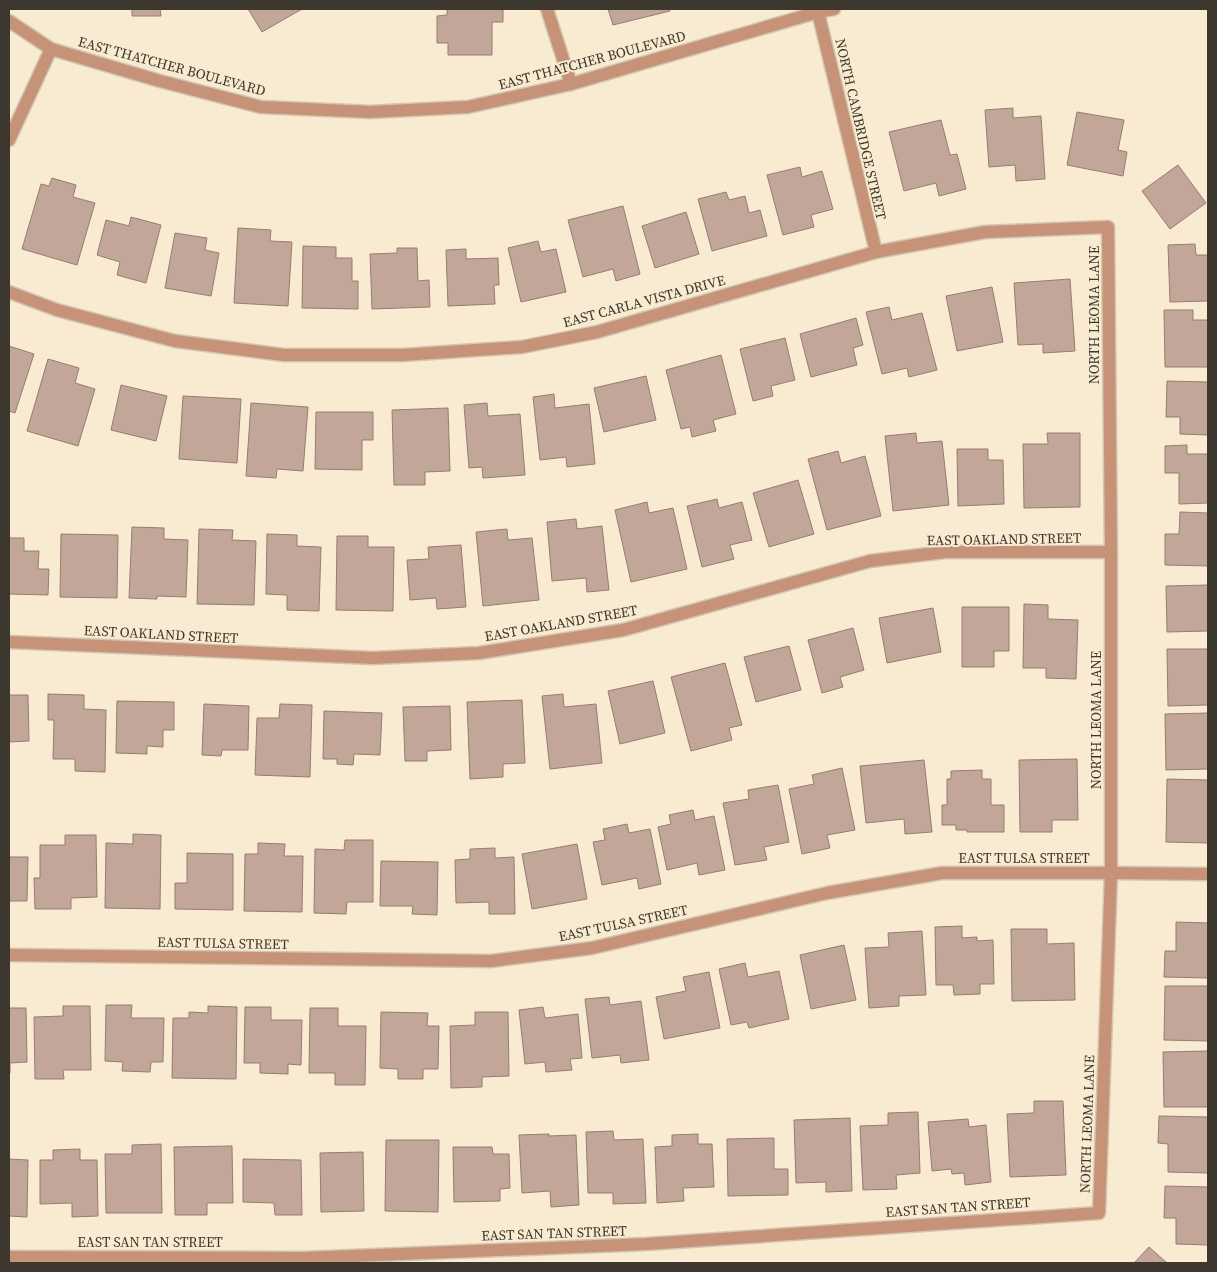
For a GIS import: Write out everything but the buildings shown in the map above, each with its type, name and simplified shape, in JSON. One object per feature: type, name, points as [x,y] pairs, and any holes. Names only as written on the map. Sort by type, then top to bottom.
[{"type":"street","points":[[547,9],[571,84]]},
{"type":"street","name":"EAST THATCHER BOULEVARD","points":[[9,21],[51,49],[160,81],[261,107],[370,112],[468,107],[571,84],[818,12],[834,9]]},
{"type":"street","name":"NORTH CAMBRIDGE STREET","points":[[818,12],[876,252]]},
{"type":"street","points":[[9,140],[51,49]]},
{"type":"street","name":"EAST CARLA VISTA DRIVE","points":[[9,292],[57,310],[175,341],[284,355],[402,355],[522,347],[597,332],[876,252],[985,232],[1108,227]]},
{"type":"street","name":"NORTH LEOMA LANE","points":[[1100,1212],[1111,873],[1108,227]]},
{"type":"street","name":"EAST OAKLAND STREET","points":[[9,642],[373,658],[479,653],[623,630],[870,561],[945,552],[1111,552]]},
{"type":"street","name":"EAST TULSA STREET","points":[[9,955],[491,962],[592,948],[827,892],[942,873],[1208,874]]},
{"type":"street","name":"EAST SAN TAN STREET","points":[[9,1256],[304,1258],[646,1244],[1100,1212]]}]
